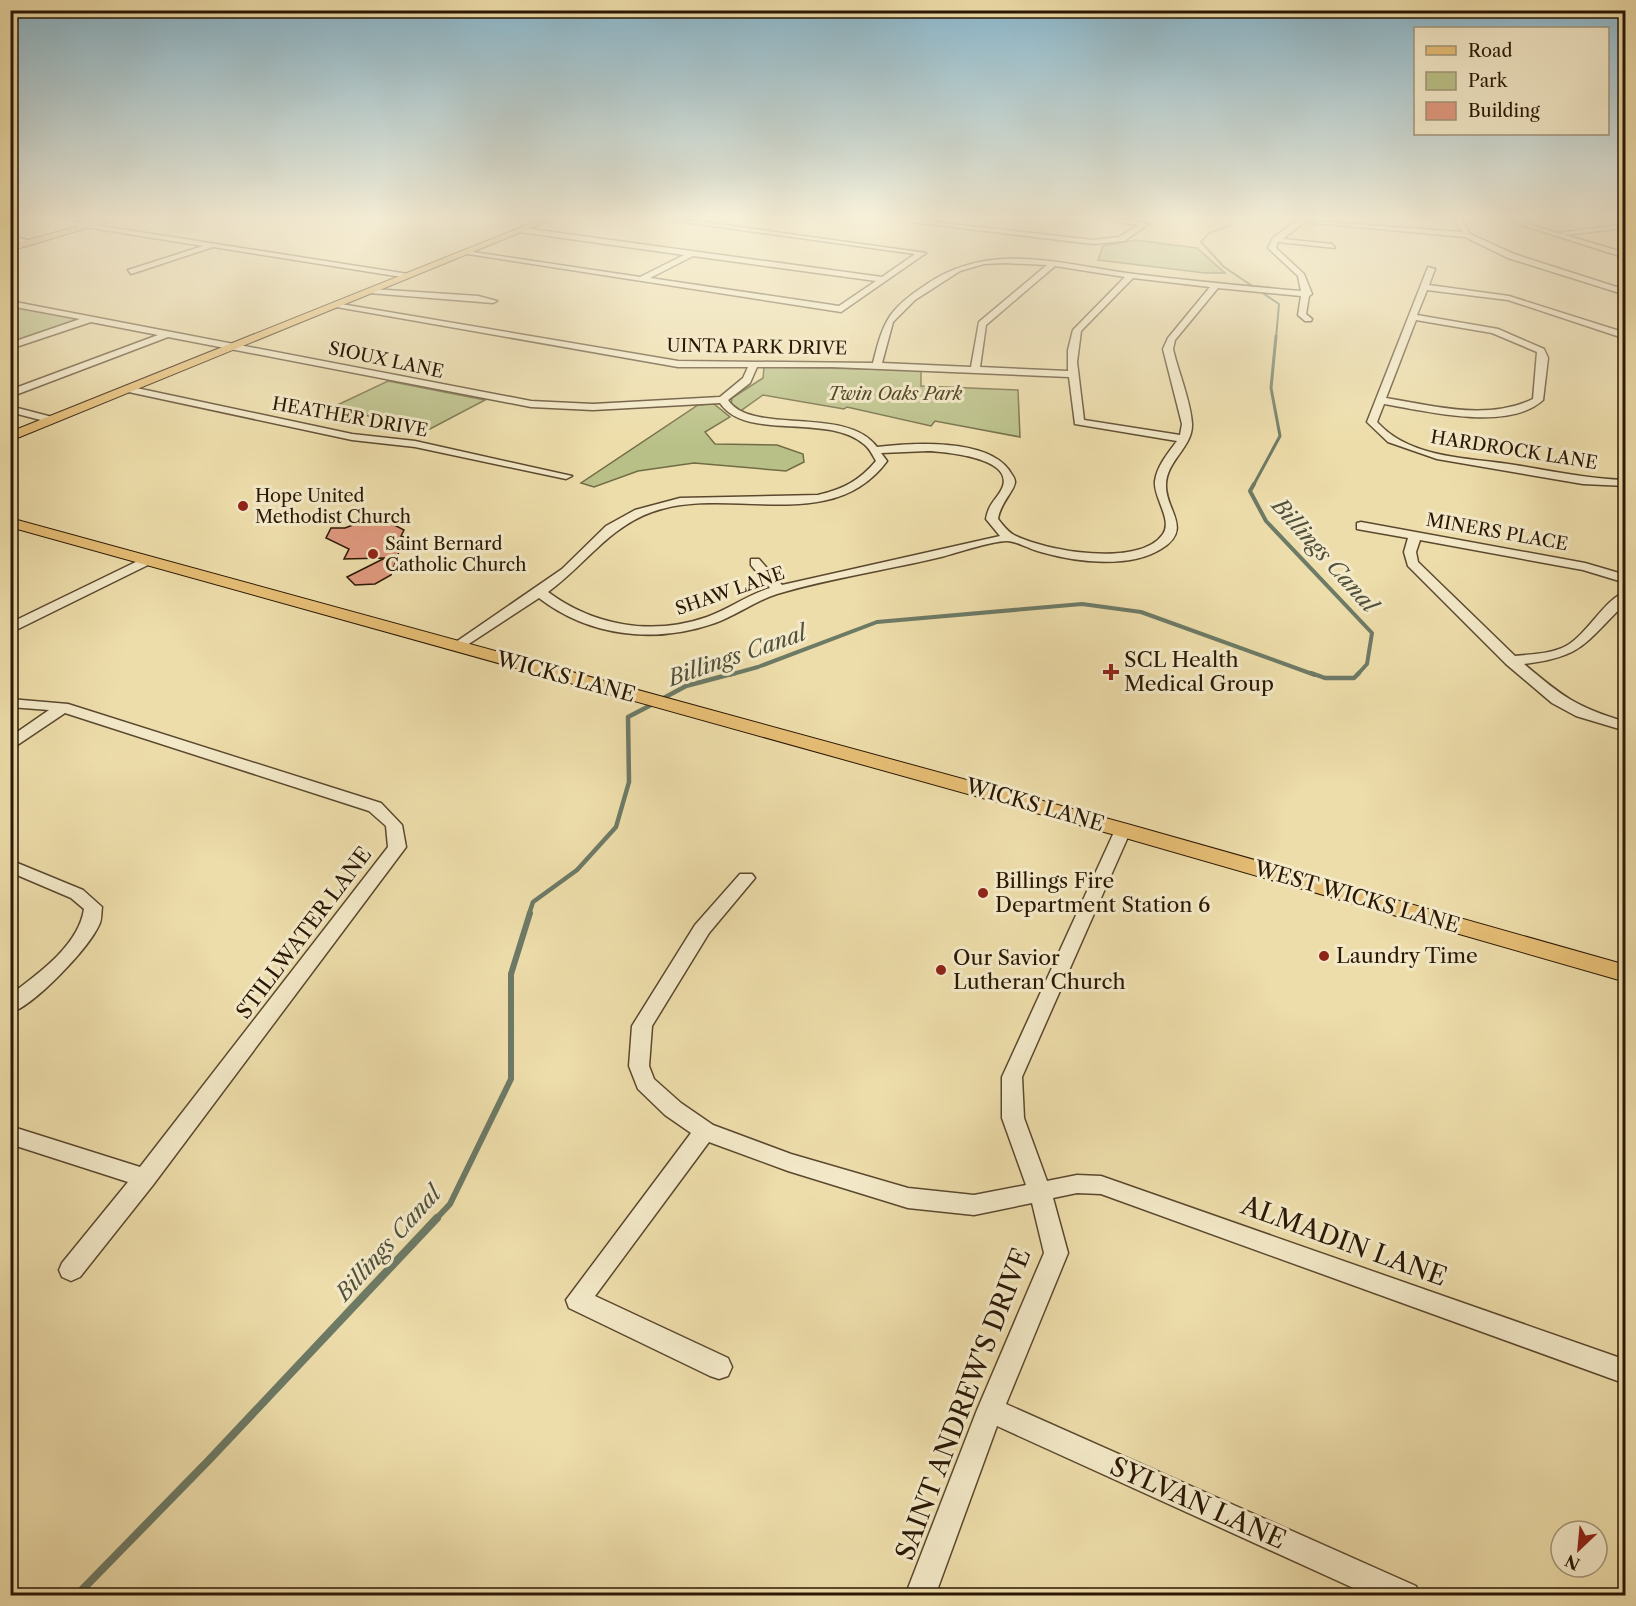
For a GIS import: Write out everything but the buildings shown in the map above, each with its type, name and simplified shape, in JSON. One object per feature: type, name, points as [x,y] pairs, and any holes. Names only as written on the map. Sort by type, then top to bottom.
[{"type":"main road","points":[[10,437],[362,295]]},
{"type":"main road","name":"WICKS LANE","points":[[10,522],[1123,830]]},
{"type":"main road","name":"WEST WICKS LANE","points":[[1123,830],[1626,974]]},
{"type":"street","points":[[396,295],[454,296],[493,301]]},
{"type":"street","points":[[748,295],[841,309],[862,295]]},
{"type":"street","points":[[877,366],[888,323],[896,311],[920,295]]},
{"type":"street","points":[[975,369],[979,330],[982,324],[1016,295]]},
{"type":"street","points":[[1112,295],[1077,330],[1072,339],[1079,422],[1184,439]]},
{"type":"street","points":[[877,450],[940,447],[987,459],[1003,468],[1009,478],[1008,488],[994,505],[992,519],[1009,537],[1058,554],[1085,557],[1120,556],[1153,547],[1168,536],[1172,523],[1159,493],[1160,480],[1164,466],[1184,439],[1187,424],[1168,349],[1171,340],[1208,295]]},
{"type":"street","points":[[1308,295],[1302,315],[1308,319]]},
{"type":"street","name":"HARDROCK LANE","points":[[1421,295],[1372,422],[1377,430],[1393,441],[1419,451],[1576,478],[1626,483]]},
{"type":"street","points":[[1485,295],[1509,298],[1626,336]]},
{"type":"street","name":"SIOUX LANE","points":[[10,303],[531,404],[593,407],[723,400]]},
{"type":"street","points":[[10,309],[23,305]]},
{"type":"street","name":"UINTA PARK DRIVE","points":[[335,306],[678,364],[877,366],[1074,374]]},
{"type":"street","points":[[1380,400],[1470,413],[1513,414],[1538,400],[1544,358],[1540,351],[1519,340],[1473,326],[1412,317]]},
{"type":"street","points":[[10,346],[91,319]]},
{"type":"street","points":[[10,394],[169,334]]},
{"type":"street","points":[[458,647],[584,558],[604,534],[638,512],[699,499],[811,500],[859,485],[874,474],[882,461],[877,450],[864,438],[825,425],[770,422],[730,412],[724,406],[723,400],[753,374],[753,364]]},
{"type":"street","name":"HEATHER DRIVE","points":[[128,389],[352,437],[415,444],[566,476]]},
{"type":"street","points":[[10,410],[52,420]]},
{"type":"street","name":"MINERS PLACE","points":[[1361,526],[1585,567],[1626,579]]},
{"type":"street","points":[[1415,536],[1410,552],[1412,563],[1511,661],[1557,700],[1581,713],[1626,727]]},
{"type":"street","name":"SHAW LANE","points":[[539,591],[550,601],[590,623],[612,628],[646,631],[674,630],[712,619],[751,599],[779,590],[864,573],[1009,537]]},
{"type":"street","points":[[10,629],[146,561]]},
{"type":"street","points":[[755,562],[779,590]]},
{"type":"street","points":[[1511,661],[1557,654],[1571,649],[1586,639],[1626,596]]},
{"type":"street","points":[[1482,652],[1500,650]]},
{"type":"street","name":"STILLWATER LANE","points":[[10,703],[63,707],[375,807],[394,825],[397,848],[145,1178],[70,1270]]},
{"type":"street","points":[[10,745],[63,707]]},
{"type":"street","name":"SAINT ANDREW'S DRIVE","points":[[920,1596],[990,1410],[1056,1253],[1040,1191],[1013,1118],[1012,1077],[1123,830]]},
{"type":"street","points":[[10,865],[77,894],[93,907],[90,924],[49,974],[10,1006]]},
{"type":"street","name":"ALMADIN LANE","points":[[746,878],[702,929],[642,1026],[639,1066],[645,1083],[673,1109],[705,1131],[788,1162],[908,1198],[974,1205],[1077,1184],[1101,1185],[1626,1372]]},
{"type":"street","points":[[705,1131],[578,1300],[719,1367]]},
{"type":"street","points":[[10,1135],[145,1178]]},
{"type":"street","name":"SYLVAN LANE","points":[[990,1410],[1406,1596]]},
{"type":"green space","points":[[22,306],[89,319],[11,346],[11,310]]},
{"type":"green space","name":"Twin Oaks Park","points":[[764,367],[921,370],[921,386],[1018,390],[1020,437],[935,421],[931,426],[847,407],[844,409],[763,395],[739,412],[731,405],[732,398],[763,378]]},
{"type":"green space","points":[[388,381],[485,400],[430,429],[331,408]]},
{"type":"green space","points":[[714,404],[730,417],[705,432],[715,444],[777,445],[803,454],[804,462],[786,471],[694,463],[638,471],[594,487],[581,483],[698,405]]},
{"type":"waterway","name":"Billings Canal","points":[[1266,295],[1279,304],[1276,338]]},
{"type":"waterway","name":"Billings Canal","points":[[1253,486],[1280,436],[1271,388],[1276,336]]},
{"type":"waterway","name":"Billings Canal","points":[[1254,484],[1250,491],[1266,521],[1372,633],[1367,664],[1357,675]]},
{"type":"waterway","name":"Billings Canal","points":[[729,675],[758,667],[877,622],[1082,604],[1141,612],[1315,675]]},
{"type":"waterway","name":"Billings Canal","points":[[660,700],[686,686],[735,673]]},
{"type":"waterway","name":"Billings Canal","points":[[1311,673],[1325,678],[1354,678],[1357,675]]},
{"type":"waterway","name":"Billings Canal","points":[[529,914],[533,902],[577,870],[616,827],[629,782],[628,717],[653,704]]},
{"type":"waterway","name":"Billings Canal","points":[[436,1219],[450,1204],[511,1079],[511,974],[530,913]]},
{"type":"waterway","name":"Billings Canal","points":[[76,1596],[209,1460],[437,1218]]},
{"type":"place","name":"Hope United Methodist Church","points":[[243,506]]},
{"type":"place","name":"Saint Bernard Catholic Church","points":[[373,554]]},
{"type":"place","name":"SCL Health Medical Group","points":[[1111,672]]},
{"type":"place","name":"Billings Fire Department Station 6","points":[[983,893]]},
{"type":"place","name":"Laundry Time","points":[[1324,956]]},
{"type":"place","name":"Our Savior Lutheran Church","points":[[941,970]]}]
